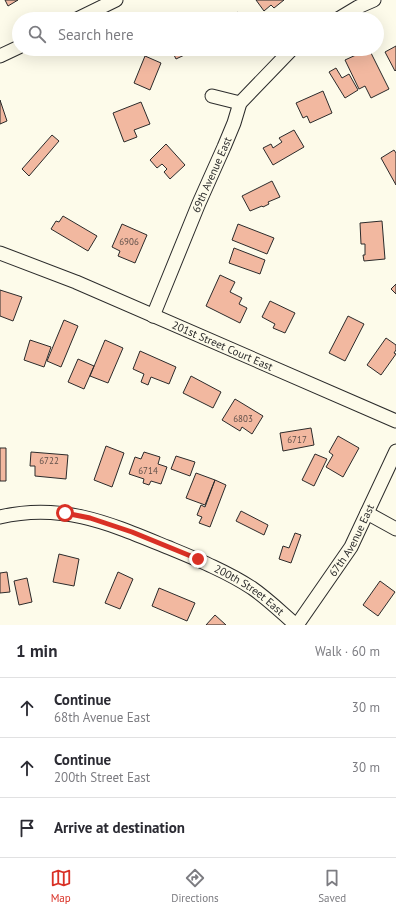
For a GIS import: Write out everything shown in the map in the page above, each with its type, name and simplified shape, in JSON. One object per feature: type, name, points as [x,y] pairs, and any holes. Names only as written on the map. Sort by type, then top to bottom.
[{"type":"street","points":[[91,12],[116,0]]},
{"type":"street","points":[[351,12],[374,0]]},
{"type":"street","points":[[0,56],[12,50]]},
{"type":"street","name":"69th Avenue East","points":[[153,316],[199,203],[224,147],[240,104],[285,56]]},
{"type":"street","points":[[212,96],[240,104]]},
{"type":"street","name":"201st Street Court East","points":[[0,253],[153,316],[396,421]]},
{"type":"street","name":"67th Avenue East","points":[[297,625],[351,546],[396,451]]},
{"type":"street","name":"200th Street East","points":[[0,517],[47,511],[65,513],[90,518],[132,532],[198,559],[225,573],[252,589],[297,625]]},
{"type":"street","points":[[367,513],[396,529]]},
{"type":"building","points":[[5,0],[18,0],[8,6]]},
{"type":"building","points":[[256,0],[284,0],[274,8],[271,5],[264,11]]},
{"type":"building","points":[[396,46],[396,70],[395,71],[385,52]]},
{"type":"building","points":[[145,56],[161,63],[150,90],[134,83]]},
{"type":"building","points":[[174,56],[182,56],[176,59]]},
{"type":"building","points":[[354,56],[372,56],[389,89],[371,98],[365,86],[359,89],[345,60]]},
{"type":"building","points":[[336,68],[342,78],[349,74],[358,90],[345,98],[329,72]]},
{"type":"building","points":[[323,91],[332,113],[310,123],[307,116],[303,118],[296,103]]},
{"type":"building","points":[[0,100],[7,121],[0,124]]},
{"type":"building","points":[[141,102],[150,124],[134,130],[137,137],[124,142],[113,113]]},
{"type":"building","points":[[294,130],[304,147],[273,165],[263,148],[271,144],[273,148],[282,142],[279,138]]},
{"type":"building","points":[[52,135],[59,141],[29,176],[22,169]]},
{"type":"building","points":[[166,144],[185,165],[170,179],[164,172],[167,169],[162,164],[157,168],[150,160]]},
{"type":"building","points":[[394,150],[396,153],[396,185],[381,158]]},
{"type":"building","points":[[272,181],[280,197],[268,202],[269,204],[263,207],[262,206],[250,211],[242,196]]},
{"type":"building","points":[[63,216],[97,236],[88,251],[51,229],[56,221],[59,222]]},
{"type":"building","points":[[382,221],[385,259],[364,261],[363,255],[365,255],[365,244],[361,244],[360,223]]},
{"type":"building","points":[[122,224],[147,235],[135,263],[118,256],[120,251],[112,247]]},
{"type":"building","points":[[238,224],[274,238],[267,254],[232,240]]},
{"type":"building","points":[[234,248],[265,260],[260,274],[229,263]]},
{"type":"building","points":[[220,275],[235,282],[230,292],[242,298],[239,304],[247,308],[240,323],[206,306]]},
{"type":"building","points":[[396,284],[396,294],[391,289]]},
{"type":"building","points":[[0,290],[22,297],[13,321],[0,316]]},
{"type":"building","points":[[270,301],[295,313],[285,333],[273,328],[275,324],[262,317]]},
{"type":"building","points":[[348,316],[364,324],[345,361],[329,353]]},
{"type":"building","points":[[64,320],[78,326],[61,367],[47,361]]},
{"type":"building","points":[[386,338],[396,345],[396,350],[394,353],[396,354],[381,375],[367,365]]},
{"type":"building","points":[[30,340],[51,347],[44,367],[24,360]]},
{"type":"building","points":[[105,340],[123,348],[108,383],[90,376]]},
{"type":"building","points":[[140,351],[176,367],[169,384],[151,377],[148,385],[141,382],[144,374],[133,369]]},
{"type":"building","points":[[78,359],[94,366],[84,389],[68,382]]},
{"type":"building","points":[[191,376],[221,392],[213,408],[183,393]]},
{"type":"building","points":[[235,399],[263,416],[252,434],[242,427],[240,431],[222,420]]},
{"type":"building","points":[[311,428],[314,445],[283,451],[280,433]]},
{"type":"building","points":[[338,436],[359,448],[343,477],[326,467],[333,455],[329,452]]},
{"type":"building","points":[[106,446],[124,453],[112,487],[94,480]]},
{"type":"building","points":[[0,448],[6,448],[6,481],[0,481]]},
{"type":"building","points":[[31,452],[68,455],[66,479],[35,476],[35,466],[30,466]]},
{"type":"building","points":[[144,452],[160,457],[158,464],[167,467],[161,484],[151,481],[149,485],[143,483],[144,479],[129,474],[135,457],[141,459]]},
{"type":"building","points":[[315,454],[327,459],[314,486],[302,480]]},
{"type":"building","points":[[176,456],[195,462],[190,476],[171,469]]},
{"type":"building","points":[[196,473],[215,480],[205,505],[186,498]]},
{"type":"building","points":[[215,480],[226,485],[210,527],[199,523],[202,517],[197,515],[201,505],[205,507]]},
{"type":"building","points":[[241,511],[268,525],[264,535],[236,521]]},
{"type":"building","points":[[295,533],[301,535],[291,563],[279,559],[283,546],[289,548]]},
{"type":"building","points":[[59,554],[79,559],[74,586],[53,582]]},
{"type":"building","points":[[7,572],[10,592],[0,593],[0,573]]},
{"type":"building","points":[[118,572],[133,579],[120,609],[105,603]]},
{"type":"building","points":[[27,578],[32,602],[19,605],[14,581]]},
{"type":"building","points":[[380,581],[395,592],[378,616],[363,605]]},
{"type":"building","points":[[159,588],[195,603],[187,621],[152,606]]},
{"type":"building","points":[[215,615],[226,625],[206,625]]},
{"type":"route","points":[[65,513],[90,518],[132,532],[198,559]]}]
